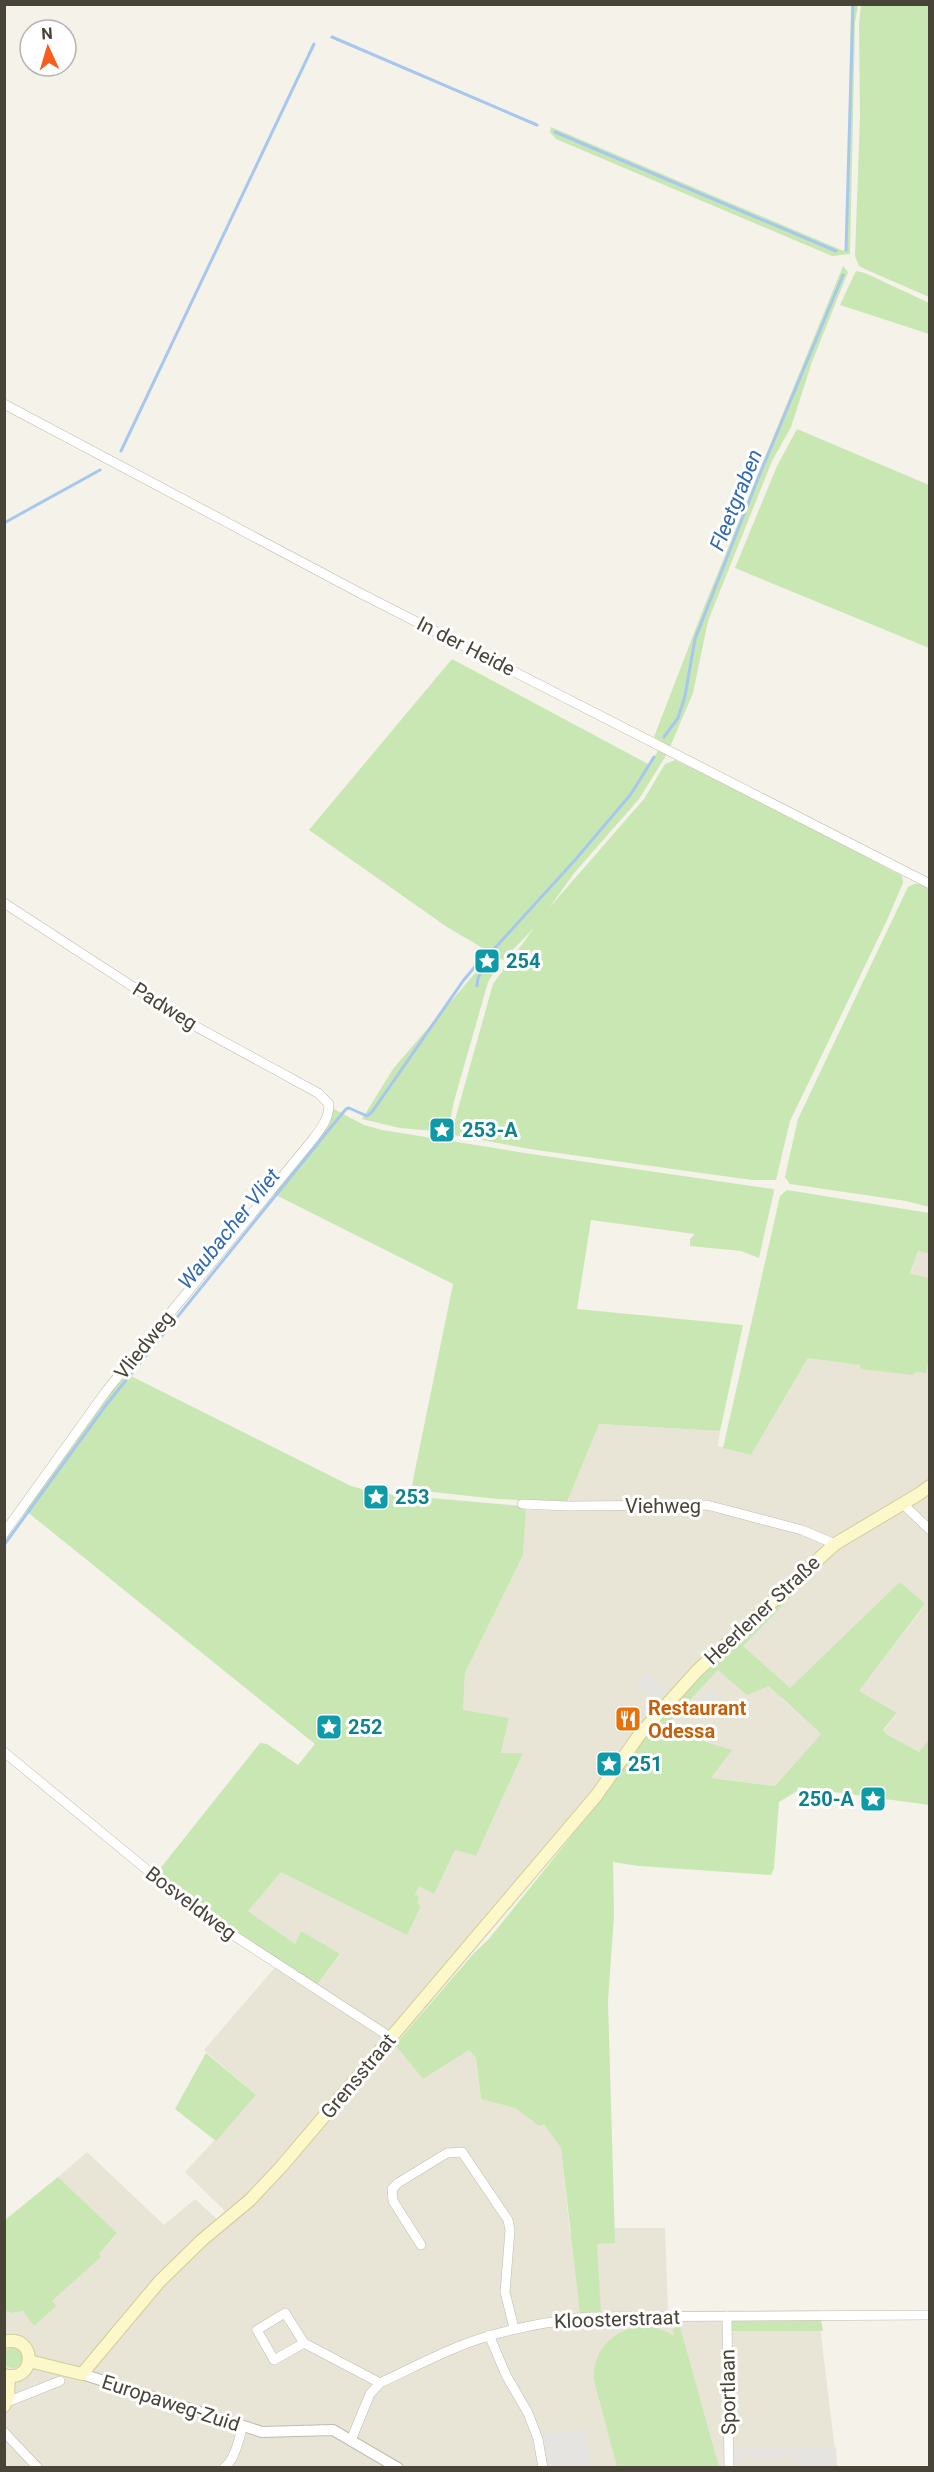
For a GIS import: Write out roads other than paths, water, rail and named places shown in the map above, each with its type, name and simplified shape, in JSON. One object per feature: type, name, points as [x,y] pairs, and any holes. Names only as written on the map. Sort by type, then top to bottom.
[{"type":"main road","name":"Heerlener Straße","points":[[619,1763],[647,1726],[697,1671],[835,1544],[930,1486]]},
{"type":"main road","name":"Grensstraat","points":[[82,2374],[159,2282],[202,2240],[250,2200],[281,2167],[596,1796],[619,1763]]},
{"type":"main road","points":[[4,2342],[15,2341],[23,2345],[27,2350],[29,2361],[24,2372],[7,2376],[6,2404]]},
{"type":"main road","name":"Europaweg-Zuid","points":[[29,2361],[82,2374]]},
{"type":"street","name":"In der Heide","points":[[4,404],[358,592],[930,884]]},
{"type":"street","name":"Padweg","points":[[4,903],[184,1020],[318,1093],[328,1104]]},
{"type":"street","name":"Vliedweg","points":[[4,1533],[107,1390],[319,1131],[328,1116],[328,1104]]},
{"type":"street","name":"Viehweg","points":[[522,1504],[707,1505],[802,1530],[835,1544]]},
{"type":"street","points":[[903,1504],[930,1530]]},
{"type":"street","name":"Bosveldweg","points":[[4,1752],[180,1897],[227,1931],[390,2037]]},
{"type":"street","points":[[421,2245],[393,2201],[392,2189],[394,2185],[447,2153],[462,2152],[508,2220],[510,2230],[505,2292],[514,2328]]},
{"type":"street","points":[[304,2343],[274,2360],[256,2330],[285,2313],[304,2343],[380,2383],[370,2394],[351,2440]]},
{"type":"street","name":"Kloosterstraat","points":[[380,2383],[489,2335],[545,2322],[588,2318],[930,2315]]},
{"type":"street","name":"Sportlaan","points":[[727,2316],[729,2468]]},
{"type":"street","points":[[489,2335],[506,2375],[528,2413],[538,2439],[543,2468]]},
{"type":"street","name":"Europaweg-Zuid","points":[[82,2374],[243,2427],[273,2433],[315,2431],[351,2440],[398,2468]]},
{"type":"street","points":[[6,2404],[60,2381]]},
{"type":"street","points":[[227,2465],[243,2427]]},
{"type":"street","points":[[4,2432],[38,2468]]},
{"type":"waterway","name":"Fleetgraben","points":[[846,250],[853,4]]},
{"type":"waterway","points":[[332,37],[537,125]]},
{"type":"waterway","points":[[121,451],[314,44]]},
{"type":"waterway","points":[[555,132],[836,251]]},
{"type":"waterway","name":"Fleetgraben","points":[[664,737],[678,718],[685,696],[695,639],[759,476],[843,275]]},
{"type":"waterway","points":[[4,523],[100,470]]},
{"type":"waterway","name":"Fleetgraben","points":[[494,949],[576,859],[631,794],[654,757]]},
{"type":"waterway","name":"Waubacher Vliet","points":[[4,1545],[106,1405],[346,1109],[349,1108],[367,1116],[372,1112],[463,981],[478,963],[487,962]]},
{"type":"waterway","name":"Fleetgraben","points":[[477,986],[478,978],[486,963]]},
{"type":"place","name":"254","points":[[487,961]]},
{"type":"place","name":"253-A","points":[[442,1130]]},
{"type":"place","name":"253","points":[[376,1497]]},
{"type":"place","name":"Restaurant Odessa","points":[[628,1719]]},
{"type":"place","name":"252","points":[[329,1727]]},
{"type":"place","name":"251","points":[[609,1764]]},
{"type":"place","name":"250-A","points":[[873,1799]]}]
